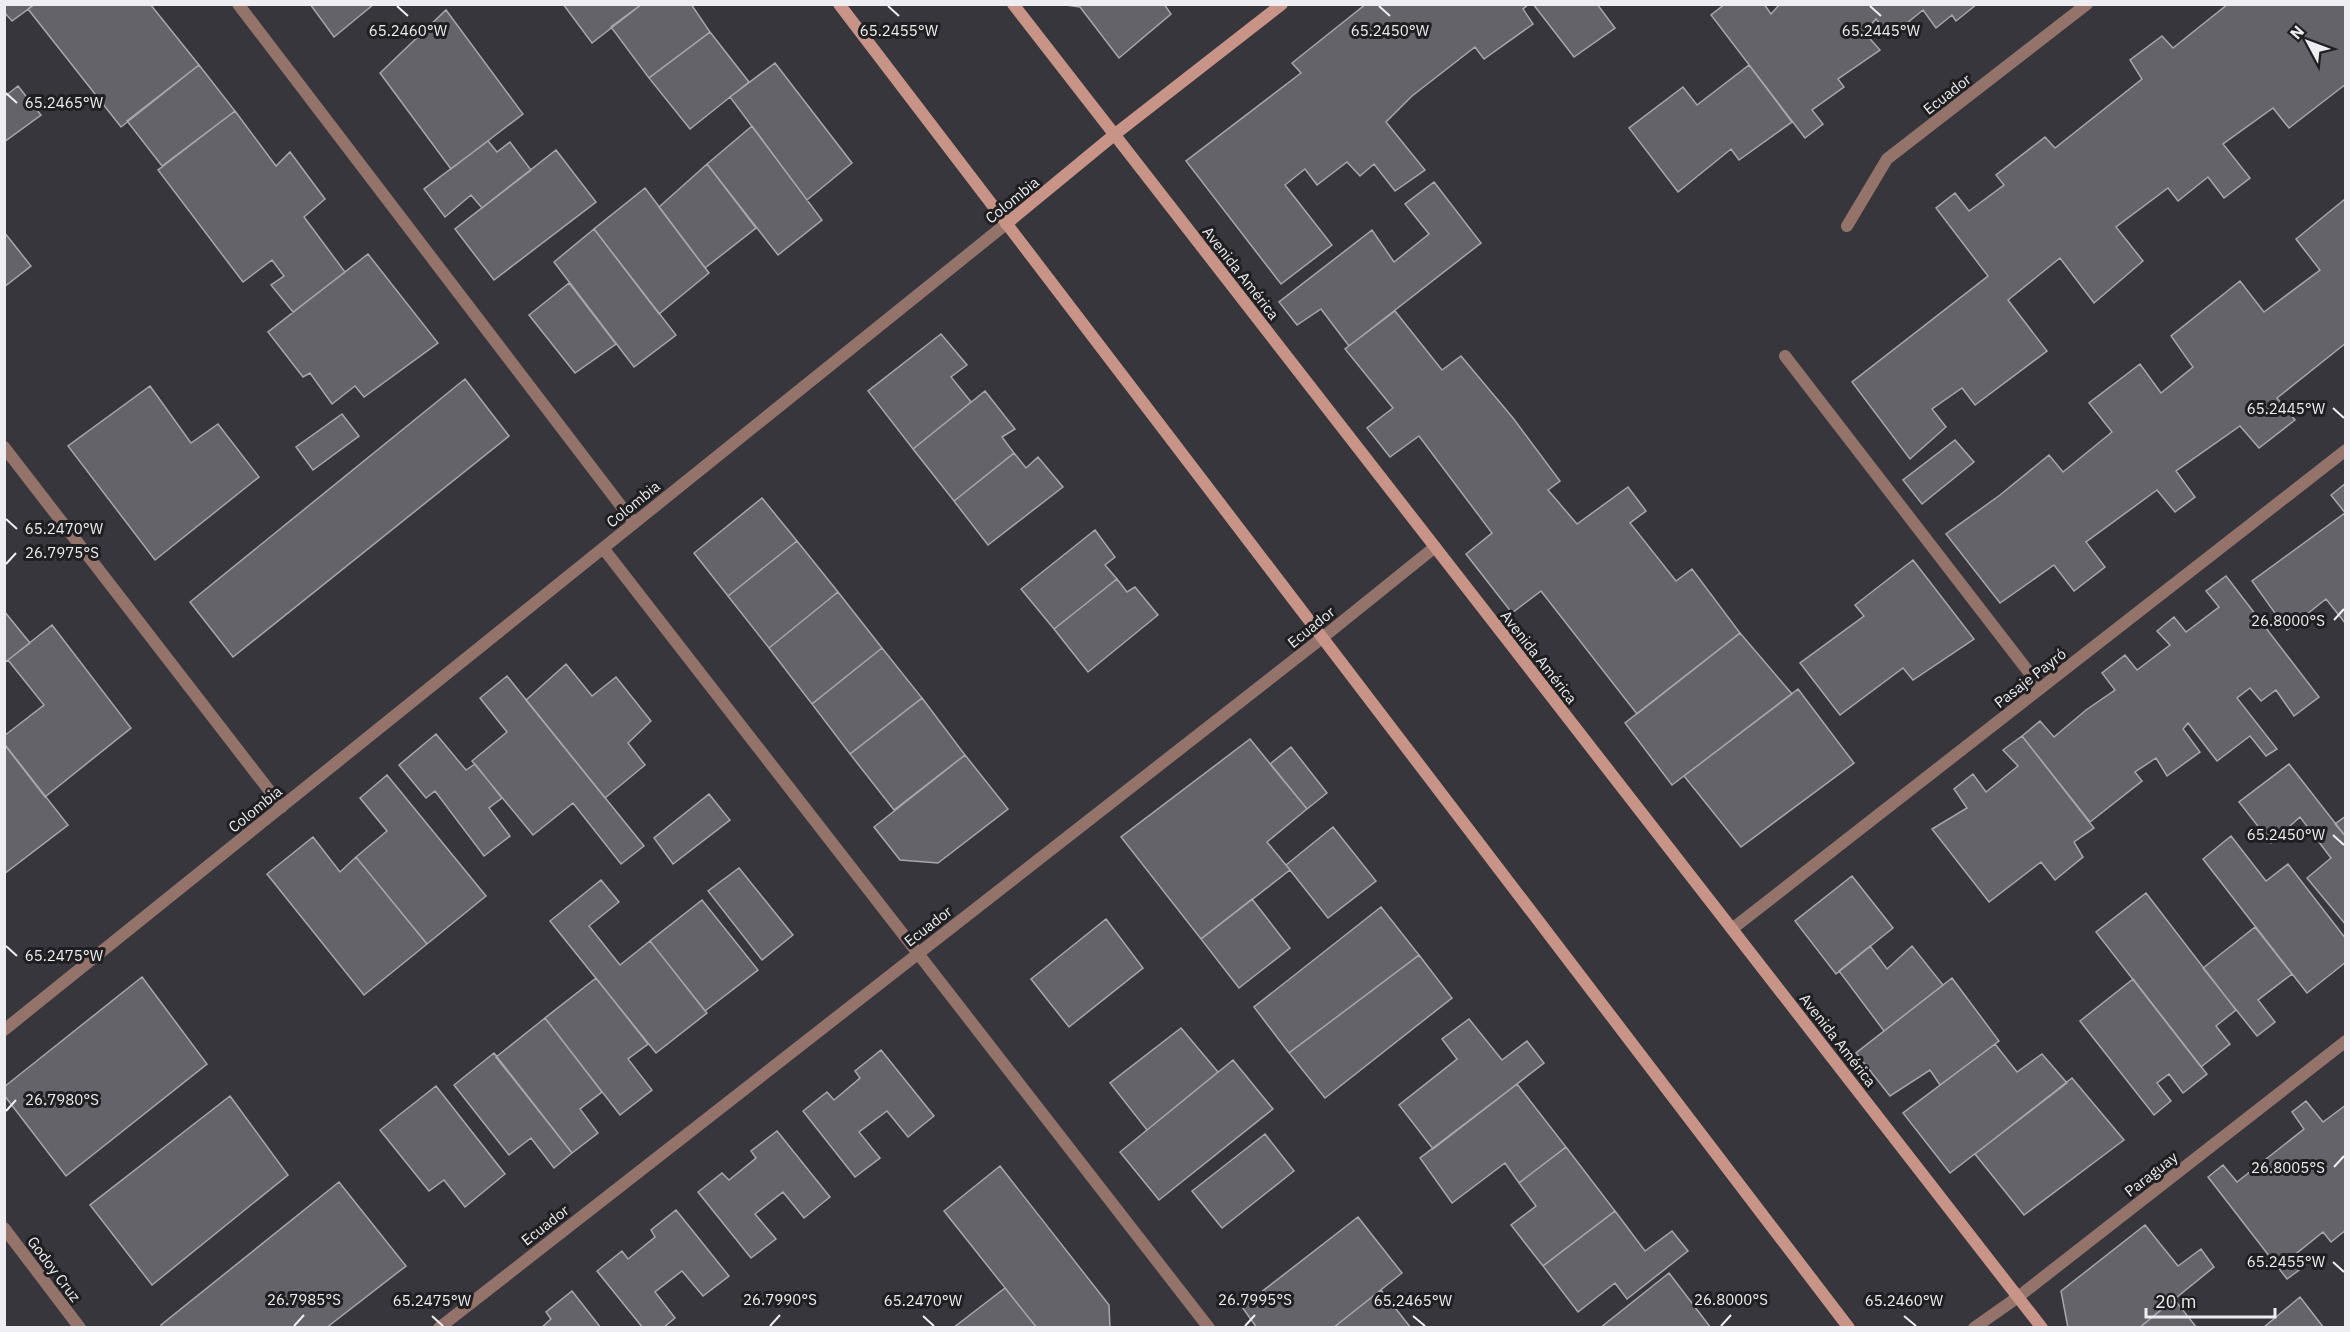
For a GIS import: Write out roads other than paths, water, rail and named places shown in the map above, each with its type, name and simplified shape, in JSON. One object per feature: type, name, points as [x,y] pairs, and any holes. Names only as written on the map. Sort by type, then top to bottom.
[{"type":"main road","points":[[839,4],[1849,1328]]},
{"type":"main road","name":"Avenida América","points":[[1012,4],[2042,1328]]},
{"type":"main road","name":"Colombia","points":[[1006,224],[1114,135],[1282,4]]},
{"type":"street","points":[[238,4],[634,523]]},
{"type":"street","name":"Ecuador","points":[[1847,226],[1887,159],[2087,4]]},
{"type":"street","name":"Colombia","points":[[4,1030],[1006,224]]},
{"type":"street","points":[[1785,356],[2041,688]]},
{"type":"street","points":[[4,447],[282,807]]},
{"type":"street","name":"Pasaje Payró","points":[[1732,929],[2346,450]]},
{"type":"street","name":"Ecuador","points":[[439,1328],[1322,638],[1435,547]]},
{"type":"street","points":[[603,548],[1209,1328]]},
{"type":"street","name":"Paraguay","points":[[1974,1328],[2018,1297],[2346,1041]]},
{"type":"street","name":"Godoy Cruz","points":[[4,1228],[80,1328]]}]
